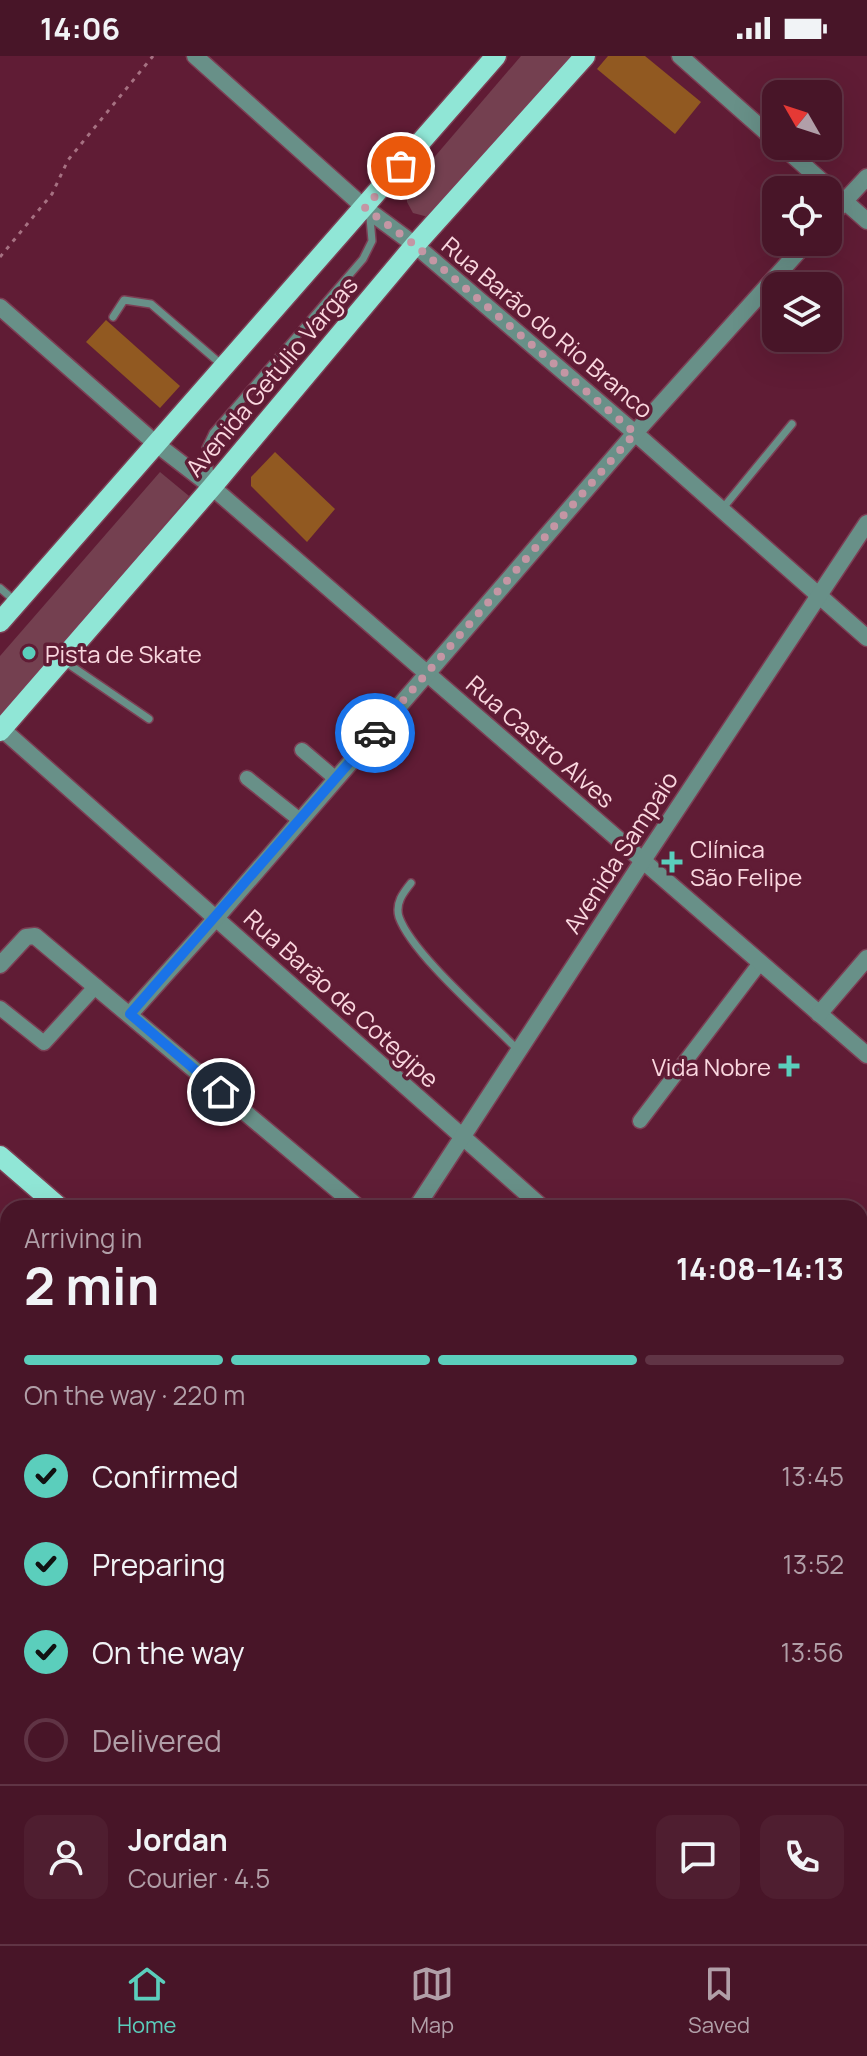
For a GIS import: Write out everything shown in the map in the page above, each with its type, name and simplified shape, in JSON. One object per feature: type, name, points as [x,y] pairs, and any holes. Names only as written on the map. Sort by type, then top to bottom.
[{"type":"main road","name":"Avenida Getúlio Vargas","points":[[0,622],[496,56]]},
{"type":"main road","name":"Avenida Getúlio Vargas","points":[[1,730],[212,487],[415,245],[585,56]]},
{"type":"main road","points":[[0,1156],[51,1200]]},
{"type":"street","name":"Rua Barão do Rio Branco","points":[[195,56],[365,208],[415,245],[635,433],[867,638]]},
{"type":"street","points":[[680,56],[762,129]]},
{"type":"street","points":[[798,160],[867,221]]},
{"type":"street","points":[[842,203],[867,177]]},
{"type":"street","points":[[130,1014],[301,821],[635,433],[794,256]]},
{"type":"street","name":"Rua Castro Alves","points":[[0,307],[155,443],[212,487],[427,672],[867,1055]]},
{"type":"street","name":"Avenida Sampaio","points":[[421,1200],[867,523]]},
{"type":"street","name":"Rua Barão de Cotegipe","points":[[1,730],[217,917],[534,1200]]},
{"type":"street","points":[[302,750],[336,779]]},
{"type":"street","points":[[247,778],[301,821]]},
{"type":"street","points":[[0,965],[26,937],[35,936],[350,1200]]},
{"type":"street","points":[[819,1014],[867,958]]},
{"type":"street","points":[[640,1121],[760,963]]},
{"type":"street","points":[[0,1008],[44,1043],[96,986]]},
{"type":"lane","points":[[212,487],[206,448],[213,433],[363,259],[372,241],[372,223],[365,208]]},
{"type":"lane","points":[[113,317],[124,300],[151,304],[223,366]]},
{"type":"lane","points":[[721,510],[792,424]]},
{"type":"lane","points":[[0,588],[17,603]]},
{"type":"lane","points":[[62,659],[149,719]]},
{"type":"lane","points":[[411,883],[399,899],[398,915],[409,933],[428,959],[519,1051]]},
{"type":"path","points":[[0,257],[52,194],[68,160],[153,56]]},
{"type":"shaded area","points":[[521,56],[572,56],[432,218],[413,213],[407,202],[407,189]]},
{"type":"shaded area","points":[[160,472],[189,496],[0,717],[0,656]]},
{"type":"building","points":[[608,56],[645,56],[701,102],[675,134],[597,69]]},
{"type":"building","points":[[106,320],[180,386],[160,408],[86,342]]},
{"type":"building","points":[[275,452],[335,509],[307,542],[251,486],[251,477]]},
{"type":"way so far","points":[[375,733],[635,433],[415,245],[365,208],[401,166]]},
{"type":"place","name":"Pista de Skate","points":[[29,653]]},
{"type":"place","name":"Clínica São Felipe","points":[[672,862]]},
{"type":"place","name":"Vida Nobre","points":[[789,1066]]},
{"type":"route","points":[[221,1092],[130,1014],[375,733]]}]
